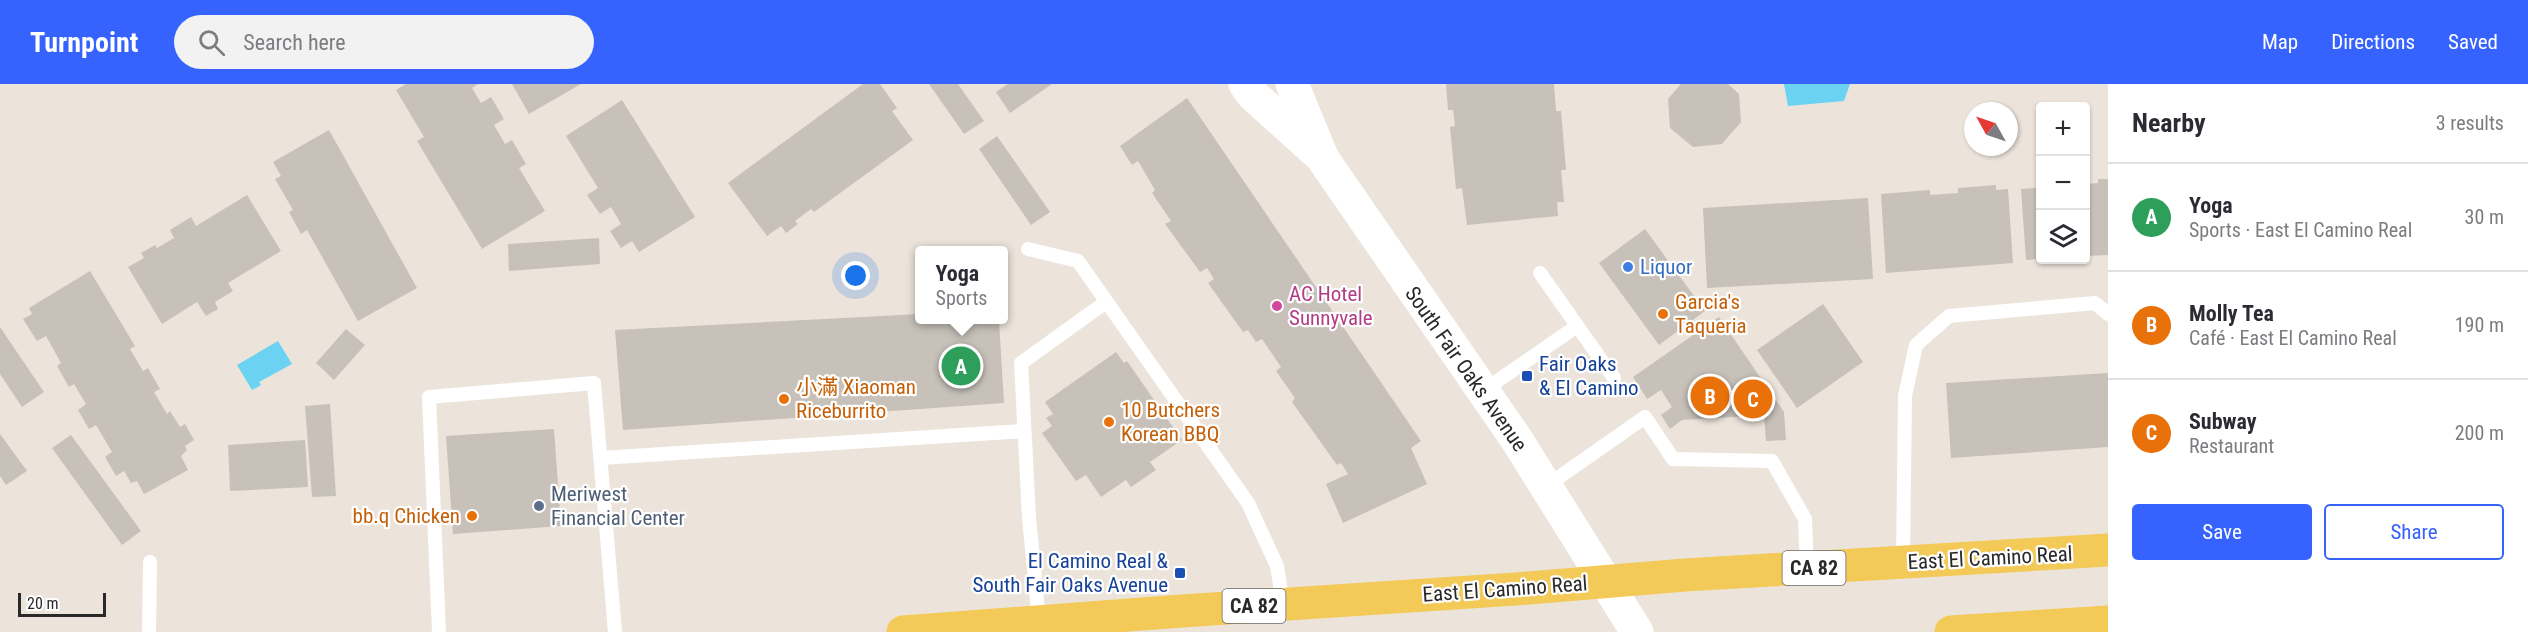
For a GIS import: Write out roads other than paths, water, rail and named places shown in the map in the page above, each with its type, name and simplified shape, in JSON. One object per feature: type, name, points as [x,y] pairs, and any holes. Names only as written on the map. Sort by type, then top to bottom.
[{"type":"main road","name":"South Fair Oaks Avenue","points":[[1245,84],[1253,95],[1323,159]]},
{"type":"main road","name":"South Fair Oaks Avenue","points":[[1292,84],[1323,159],[1482,391],[1637,632]]},
{"type":"main road","name":"East El Camino Real","points":[[903,632],[1283,604],[1516,590],[1685,574],[2108,550]]},
{"type":"main road","points":[[1951,632],[2108,622]]},
{"type":"lane","points":[[1028,249],[1078,261],[1248,503],[1277,566],[1283,604]]},
{"type":"lane","points":[[1540,273],[1614,378]]},
{"type":"lane","points":[[1039,622],[1029,517],[1021,363],[1106,302]]},
{"type":"lane","points":[[1903,563],[1905,396],[1916,345],[1949,316],[2095,303],[2108,314]]},
{"type":"lane","points":[[1482,391],[1577,326]]},
{"type":"lane","points":[[439,632],[429,397],[594,383],[615,632]]},
{"type":"lane","points":[[1545,487],[1645,417],[1673,459],[1772,461],[1805,519],[1807,568]]},
{"type":"lane","points":[[601,458],[1024,430]]},
{"type":"lane","points":[[149,632],[150,562]]},
{"type":"water","points":[[1784,84],[1850,84],[1844,101],[1788,106]]},
{"type":"water","points":[[278,341],[292,364],[259,382],[261,385],[252,390],[237,365]]},
{"type":"place","name":"Liquor","points":[[1628,267]]},
{"type":"place","name":"AC Hotel Sunnyvale","points":[[1277,306]]},
{"type":"place","name":"Garcia's Taqueria","points":[[1663,314]]},
{"type":"place","name":"Yoga","points":[[961,366]]},
{"type":"place","name":"Fair Oaks & El Camino","points":[[1527,376]]},
{"type":"place","name":"Molly Tea","points":[[1710,396]]},
{"type":"place","name":"小滿 Xiaoman Riceburrito","points":[[784,399]]},
{"type":"place","name":"Subway","points":[[1753,399]]},
{"type":"place","name":"10 Butchers Korean BBQ","points":[[1109,422]]},
{"type":"place","name":"Meriwest Financial Center","points":[[539,506]]},
{"type":"place","name":"bb.q Chicken","points":[[472,516]]},
{"type":"place","name":"El Camino Real & South Fair Oaks Avenue","points":[[1180,573]]}]
